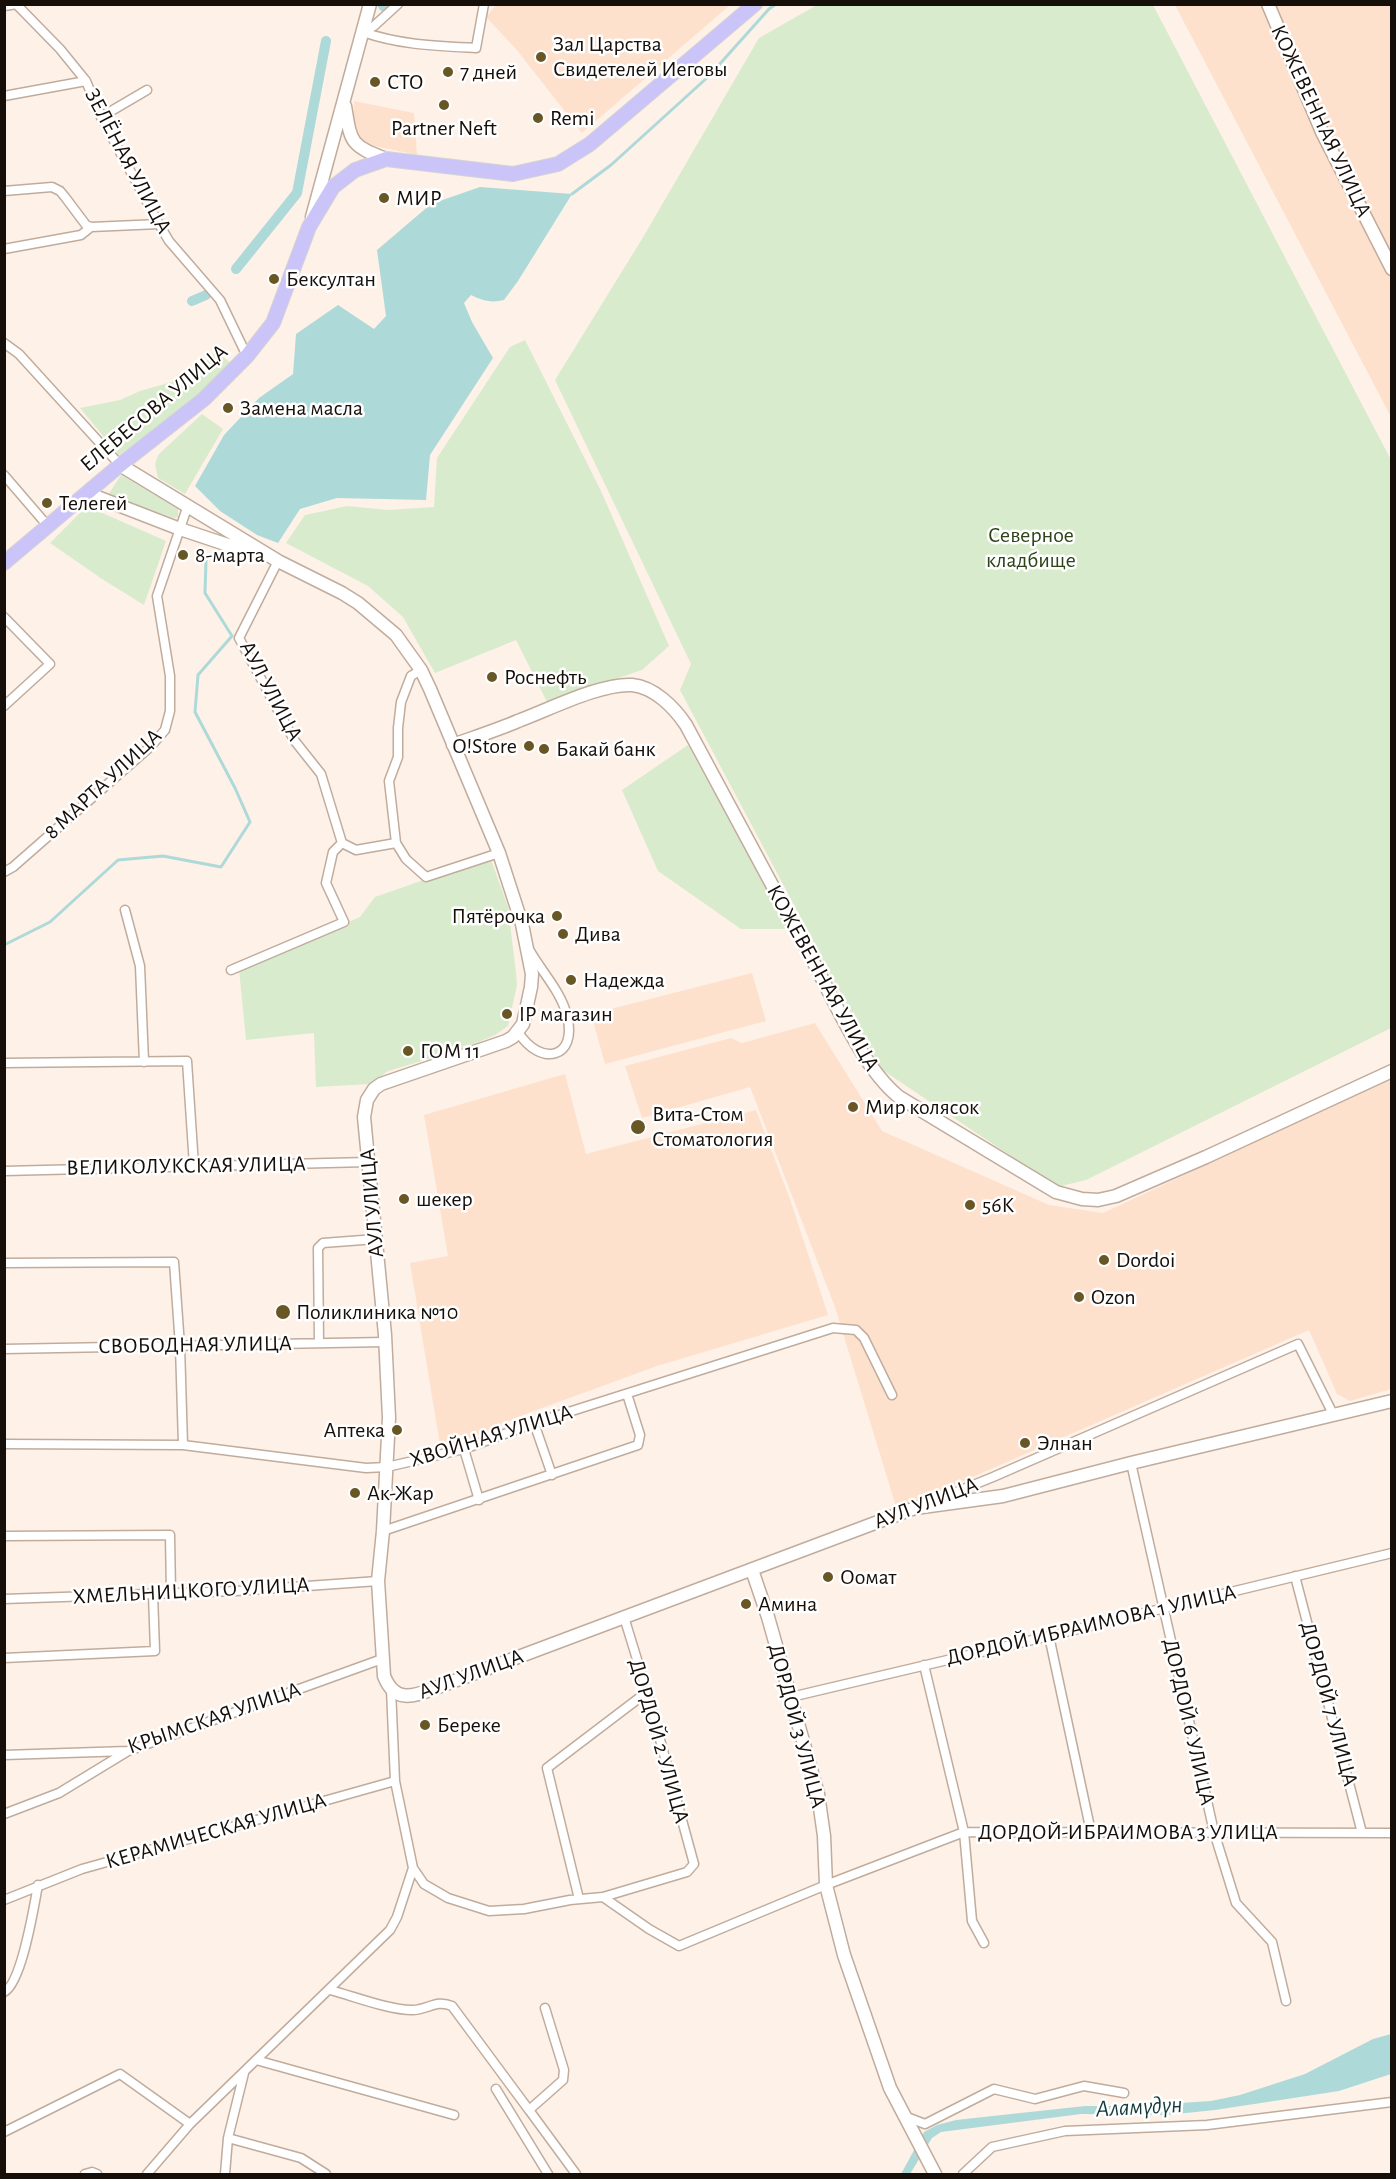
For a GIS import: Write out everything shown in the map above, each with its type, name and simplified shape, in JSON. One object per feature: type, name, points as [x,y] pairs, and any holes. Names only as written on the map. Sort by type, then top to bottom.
[{"type":"main road","points":[[309,227],[370,4]]},
{"type":"main road","points":[[345,101],[350,136],[363,150],[386,159],[513,174],[558,164],[590,144],[755,4]]},
{"type":"main road","name":"КОЖЕВЕННАЯ УЛИЦА","points":[[1268,4],[1322,132],[1392,269]]},
{"type":"main road","name":"ЕЛЕБЕСОВА УЛИЦА","points":[[4,563],[120,465],[204,399],[247,356],[273,323],[309,227],[333,187],[355,170],[386,159]]},
{"type":"main road","points":[[120,465],[278,561],[333,588],[365,608],[396,635],[420,670],[499,853],[528,948],[531,987],[526,1013],[518,1032]]},
{"type":"main road","points":[[87,493],[180,529],[278,561]]},
{"type":"main road","name":"КОЖЕВЕННАЯ УЛИЦА","points":[[453,745],[589,694],[615,687],[632,685],[659,697],[675,710],[686,725],[837,1006],[881,1081],[899,1097],[1056,1191],[1089,1200],[1116,1196],[1392,1071]]},
{"type":"main road","name":"АУЛ УЛИЦА","points":[[518,1032],[506,1041],[387,1081],[374,1089],[367,1100],[364,1117],[385,1342],[389,1418],[378,1581],[384,1676],[391,1689],[400,1695],[412,1695],[915,1508]]},
{"type":"main road","points":[[915,1508],[1003,1496],[1392,1401]]},
{"type":"main road","name":"ДОРДОЙ 3 УЛИЦА","points":[[752,1570],[818,1794],[824,1836],[826,1885],[854,1990],[890,2088],[934,2173]]},
{"type":"street","points":[[363,32],[374,26],[398,4]]},
{"type":"street","points":[[4,6],[17,5]]},
{"type":"street","name":"ЗЕЛЁНАЯ УЛИЦА","points":[[17,5],[60,49],[86,81],[101,117],[159,225],[169,241],[220,300],[247,356]]},
{"type":"street","points":[[363,32],[381,38],[426,46],[476,48],[482,5]]},
{"type":"street","points":[[4,96],[86,81]]},
{"type":"street","points":[[101,117],[147,90]]},
{"type":"street","points":[[4,191],[52,187],[60,191],[86,225],[91,227],[159,225]]},
{"type":"street","points":[[4,249],[81,235],[91,227]]},
{"type":"street","points":[[4,343],[19,354],[120,465]]},
{"type":"street","points":[[4,476],[47,525]]},
{"type":"street","name":"8 МАРТА УЛИЦА","points":[[4,872],[13,867],[145,751],[165,730],[170,711],[170,676],[157,596],[188,505]]},
{"type":"street","name":"АУЛ УЛИЦА","points":[[278,561],[238,638],[294,740],[321,774],[342,843]]},
{"type":"street","points":[[4,617],[50,664],[4,706]]},
{"type":"street","points":[[420,670],[411,676],[401,702],[398,757],[389,781],[396,843],[406,859],[426,876],[499,853]]},
{"type":"street","points":[[231,970],[344,922],[326,883],[333,852],[342,843],[356,850],[396,843]]},
{"type":"street","points":[[125,910],[140,966],[144,1062]]},
{"type":"street","points":[[518,1032],[531,1047],[546,1055],[561,1050],[567,1042],[569,1031],[568,1018],[560,997],[528,948]]},
{"type":"street","points":[[4,1063],[187,1061],[194,1166]]},
{"type":"street","name":"ВЕЛИКОЛУКСКАЯ УЛИЦА","points":[[4,1171],[369,1162]]},
{"type":"street","points":[[319,1343],[318,1248],[323,1243],[376,1239]]},
{"type":"street","points":[[4,1263],[174,1262],[180,1346],[183,1445]]},
{"type":"street","name":"ХВОЙНАЯ УЛИЦА","points":[[4,1444],[183,1445],[366,1468],[387,1467],[464,1449],[534,1424],[833,1328],[856,1330],[864,1338],[892,1395]]},
{"type":"street","name":"СВОБОДНАЯ УЛИЦА","points":[[4,1349],[385,1342]]},
{"type":"street","name":"АУЛ УЛИЦА","points":[[915,1508],[993,1477],[1298,1344],[1334,1416]]},
{"type":"street","points":[[383,1531],[638,1445],[640,1435],[627,1394]]},
{"type":"street","points":[[534,1424],[552,1475]]},
{"type":"street","points":[[464,1449],[479,1500]]},
{"type":"street","name":"ДОРДОЙ 6 УЛИЦА","points":[[1131,1463],[1214,1832],[1236,1903],[1272,1941],[1286,2001]]},
{"type":"street","points":[[4,1536],[170,1535],[171,1593]]},
{"type":"street","name":"ДОРДОЙ ИБРАИМОВА 1 УЛИЦА","points":[[791,1697],[1392,1552]]},
{"type":"street","name":"ДОРДОЙ 7 УЛИЦА","points":[[1295,1576],[1362,1833]]},
{"type":"street","name":"ХМЕЛЬНИЦКОГО УЛИЦА","points":[[4,1599],[236,1591],[378,1581]]},
{"type":"street","points":[[4,1658],[155,1651],[153,1594]]},
{"type":"street","name":"ДОРДОЙ 2 УЛИЦА","points":[[603,1896],[687,1872],[693,1864],[647,1692],[624,1617]]},
{"type":"street","points":[[1049,1636],[1091,1832]]},
{"type":"street","name":"КРЫМСКАЯ УЛИЦА","points":[[4,1755],[128,1751],[382,1659]]},
{"type":"street","points":[[924,1665],[964,1832],[972,1921],[984,1943]]},
{"type":"street","points":[[391,1689],[395,1781],[413,1868],[424,1884],[448,1898],[489,1911],[524,1909],[603,1896]]},
{"type":"street","points":[[579,1899],[547,1768],[647,1692]]},
{"type":"street","points":[[4,1814],[59,1793],[128,1751]]},
{"type":"street","name":"КЕРАМИЧЕСКАЯ УЛИЦА","points":[[4,1900],[82,1869],[395,1781]]},
{"type":"street","name":"ДОРДОЙ-ИБРАИМОВА 3 УЛИЦА","points":[[603,1896],[649,1929],[679,1946],[826,1885],[964,1832],[1392,1833]]},
{"type":"street","points":[[147,2175],[190,2124],[390,1930],[397,1917],[413,1868]]},
{"type":"street","points":[[4,1992],[8,1990],[16,1976],[38,1885]]},
{"type":"street","points":[[330,1990],[398,2009],[415,2010],[439,2003],[452,2006],[576,2175]]},
{"type":"street","points":[[530,2110],[563,2080],[564,2070],[546,2008]]},
{"type":"street","points":[[256,2060],[454,2115]]},
{"type":"street","points":[[225,2175],[228,2138],[244,2072]]},
{"type":"street","points":[[4,2132],[120,2074],[190,2124]]},
{"type":"street","points":[[904,2118],[925,2124],[994,2089],[1035,2098],[1084,2086],[1124,2093]]},
{"type":"street","points":[[496,2089],[548,2175]]},
{"type":"street","points":[[963,2175],[992,2147],[1065,2132],[1207,2125],[1392,2102]]},
{"type":"street","points":[[228,2138],[301,2158],[326,2175]]},
{"type":"street","points":[[85,2175],[92,2172],[97,2175]]},
{"type":"shaded area","points":[[496,5],[730,5],[582,133],[516,49],[486,17]]},
{"type":"shaded area","points":[[1175,5],[1391,5],[1391,417]]},
{"type":"shaded area","points":[[354,101],[414,113],[417,155],[366,144],[353,133]]},
{"type":"shaded area","points":[[752,973],[766,1021],[605,1064],[591,1014]]},
{"type":"shaded area","name":"Dordoi","points":[[815,1023],[882,1131],[1049,1205],[1103,1213],[1391,1079],[1391,1389],[1350,1401],[1337,1394],[1309,1330],[897,1510],[835,1307],[750,1087],[642,1118],[625,1066],[731,1038],[742,1043]]},
{"type":"shaded area","points":[[565,1074],[586,1154],[756,1110],[790,1199],[828,1315],[657,1366],[523,1415],[441,1451],[410,1263],[448,1256],[424,1115]]},
{"type":"green space","name":"Северное кладбище","points":[[817,5],[1153,5],[1391,460],[1391,1028],[1086,1180],[1057,1187],[881,1069],[680,690],[691,664],[555,380],[642,239],[759,38]]},
{"type":"green space","points":[[525,340],[601,491],[669,646],[642,670],[547,702],[516,640],[435,673],[403,617],[368,586],[286,543],[305,515],[347,506],[388,510],[434,507],[437,458],[510,347]]},
{"type":"green space","points":[[216,352],[231,363],[197,399],[119,455],[80,408],[120,400],[140,391],[189,377]]},
{"type":"green space","points":[[202,414],[223,429],[185,494],[158,478],[155,464],[158,455]]},
{"type":"green space","points":[[121,475],[178,509],[178,517],[174,518],[108,495]]},
{"type":"green space","points":[[91,508],[166,541],[144,605],[50,543],[80,513]]},
{"type":"green space","points":[[688,745],[788,929],[741,929],[658,871],[622,790]]},
{"type":"green space","points":[[490,857],[508,907],[516,973],[517,985],[508,1026],[495,1035],[465,1048],[388,1071],[370,1084],[316,1087],[314,1033],[246,1040],[239,969],[360,917],[375,897]]},
{"type":"water","points":[[480,187],[572,194],[504,300],[488,301],[471,295],[464,303],[493,358],[430,455],[426,500],[337,498],[300,509],[278,543],[257,535],[220,511],[195,486],[224,435],[259,398],[293,374],[296,334],[338,305],[374,329],[386,316],[377,250],[431,204]]},
{"type":"water","name":"Аламүдүн","points":[[1391,2034],[1391,2074],[1339,2091],[1167,2115],[1081,2114],[941,2132],[932,2138],[910,2174],[901,2174],[924,2132],[937,2125],[956,2120],[1085,2106],[1133,2106],[1211,2101],[1240,2095],[1305,2074],[1373,2039]]},
{"type":"waterway","points":[[572,194],[611,165],[709,76],[776,4]]},
{"type":"waterway","points":[[236,269],[297,193],[326,41]]},
{"type":"waterway","points":[[192,301],[206,295]]},
{"type":"waterway","points":[[4,945],[50,922],[118,860],[163,856],[221,867],[250,822],[195,712],[198,675],[232,636],[205,593],[206,560]]},
{"type":"place","name":"Зал Царства Свидетелей Иеговы","points":[[541,57]]},
{"type":"place","name":"7 дней","points":[[448,72]]},
{"type":"place","name":"СТО","points":[[375,82]]},
{"type":"place","name":"Partner Neft","points":[[444,105]]},
{"type":"place","name":"Remi","points":[[538,118]]},
{"type":"place","name":"МИР","points":[[384,198]]},
{"type":"place","name":"Бексултан","points":[[274,279]]},
{"type":"place","name":"Замена масла","points":[[228,408]]},
{"type":"place","name":"Телегей","points":[[47,503]]},
{"type":"place","name":"8-марта","points":[[183,555]]},
{"type":"place","name":"Роснефть","points":[[492,677]]},
{"type":"place","name":"O!Store","points":[[529,746]]},
{"type":"place","name":"Бакай банк","points":[[544,749]]},
{"type":"place","name":"Пятёрочка","points":[[557,916]]},
{"type":"place","name":"Дива","points":[[563,934]]},
{"type":"place","name":"Надежда","points":[[571,980]]},
{"type":"place","name":"IP магазин","points":[[507,1014]]},
{"type":"place","name":"ГОМ 11","points":[[408,1051]]},
{"type":"place","name":"Мир колясок","points":[[853,1107]]},
{"type":"place","name":"Вита-Стом Стоматология","points":[[638,1127]]},
{"type":"place","name":"шекер","points":[[404,1199]]},
{"type":"place","name":"56К","points":[[970,1205]]},
{"type":"place","name":"Dordoi","points":[[1104,1260]]},
{"type":"place","name":"Ozon","points":[[1079,1297]]},
{"type":"place","name":"Поликлиника №10","points":[[283,1312]]},
{"type":"place","name":"Аптека","points":[[397,1430]]},
{"type":"place","name":"Элнан","points":[[1025,1443]]},
{"type":"place","name":"Ак-Жар","points":[[355,1493]]},
{"type":"place","name":"Оомат","points":[[828,1577]]},
{"type":"place","name":"Амина","points":[[746,1604]]},
{"type":"place","name":"Береке","points":[[425,1725]]}]
